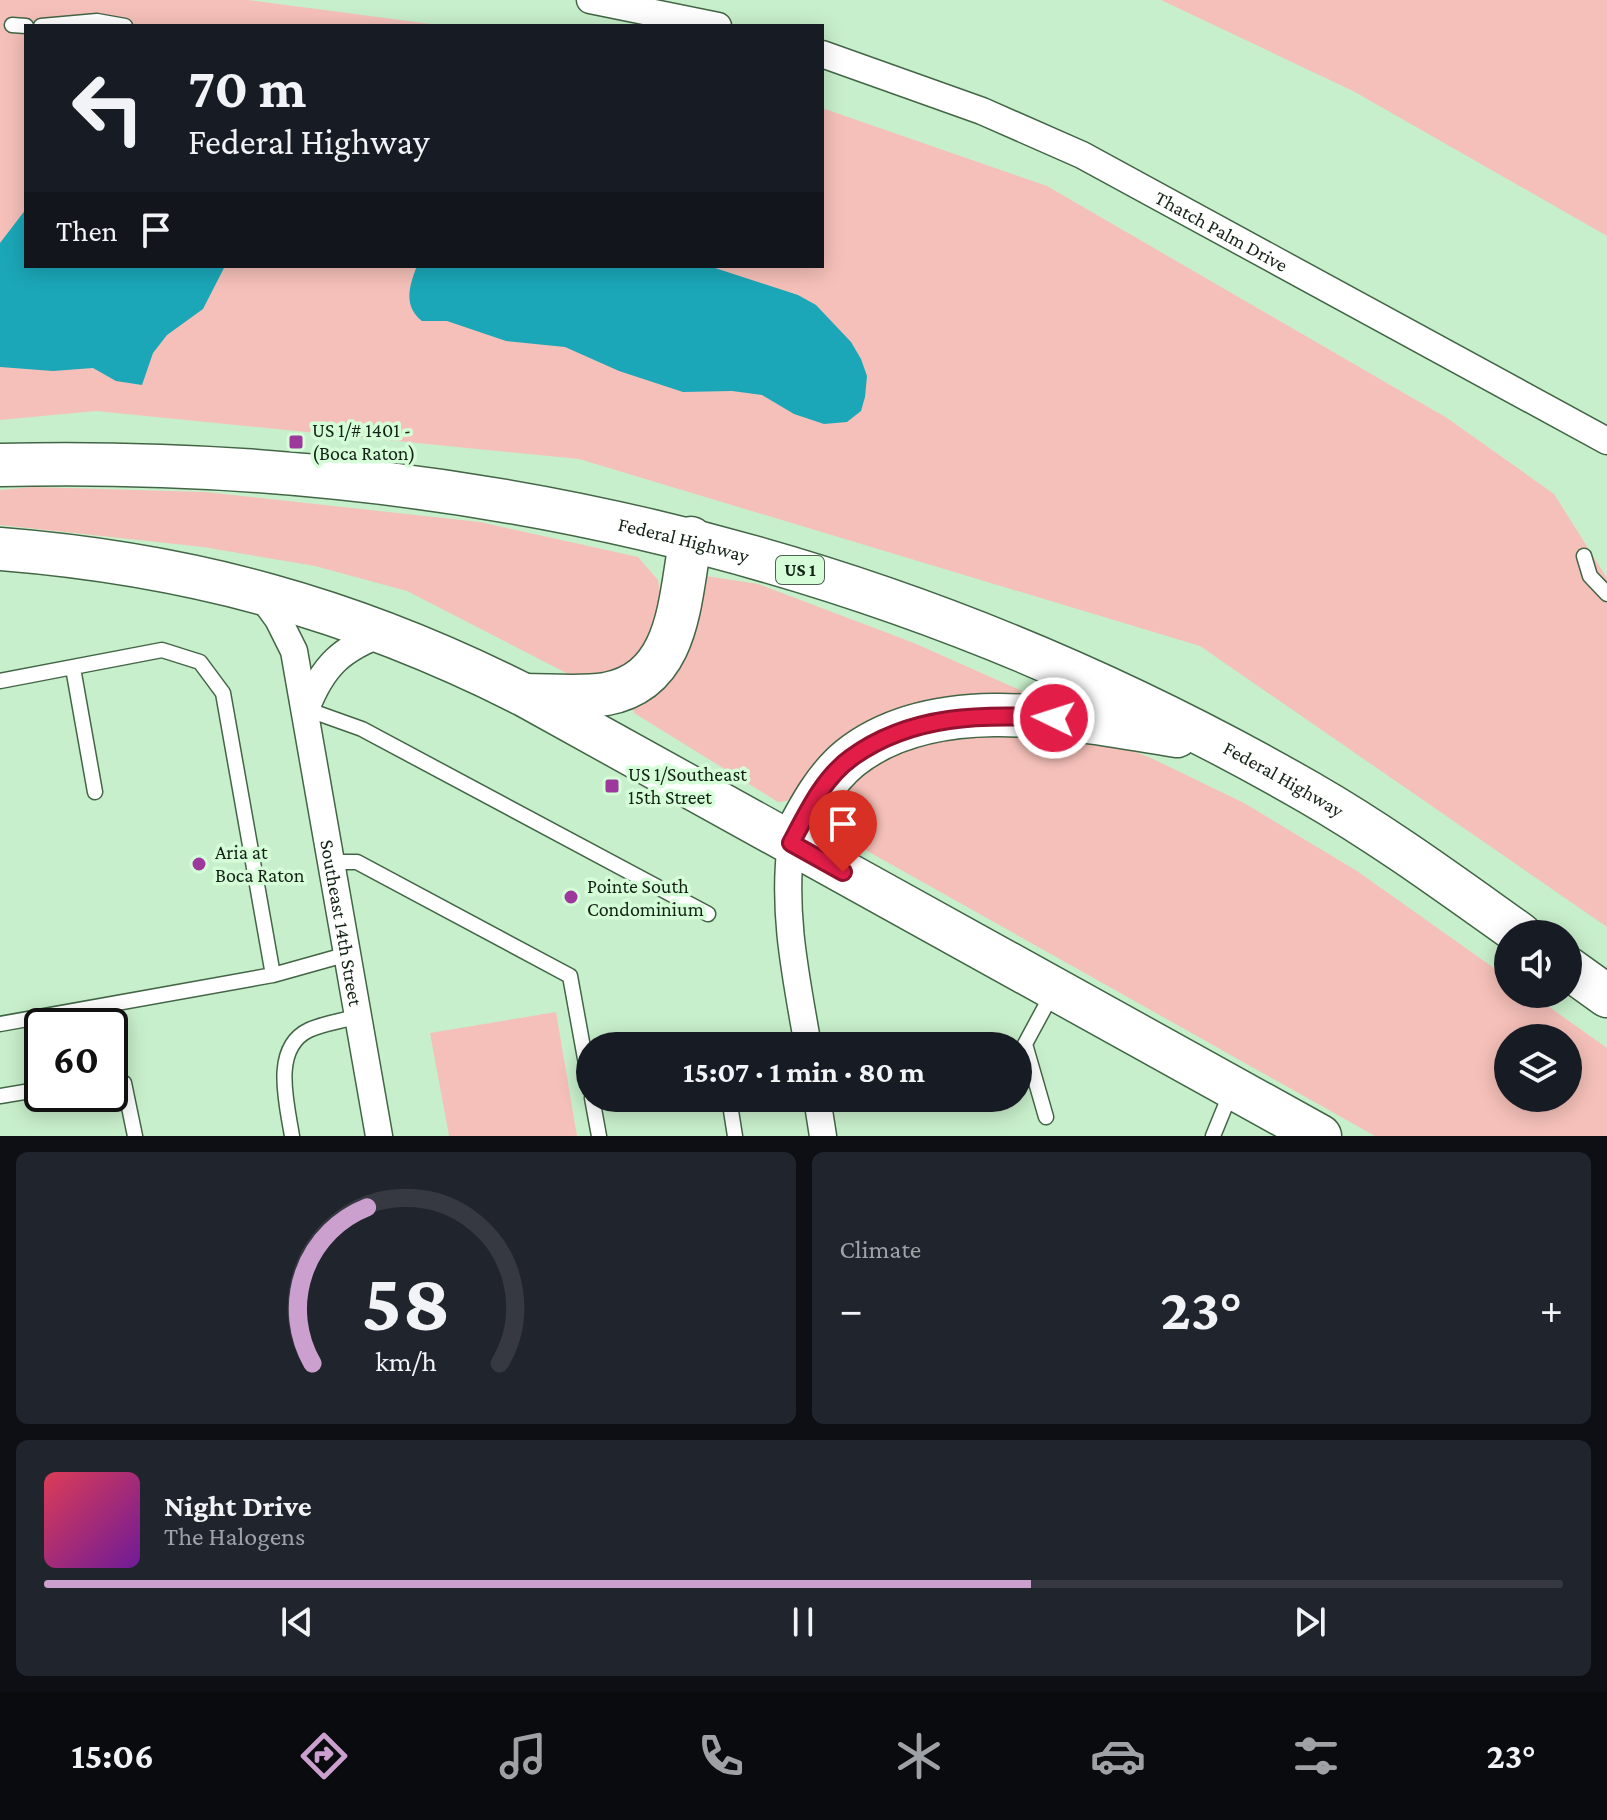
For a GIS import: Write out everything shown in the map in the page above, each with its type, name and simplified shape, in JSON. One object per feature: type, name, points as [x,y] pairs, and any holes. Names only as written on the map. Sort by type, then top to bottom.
[{"type":"main road","name":"Federal Highway","points":[[0,465],[99,464],[291,472],[493,496],[691,538],[790,566],[967,628],[1107,688],[1221,744],[1383,838],[1500,920]]},
{"type":"main road","points":[[524,695],[605,694],[634,685],[659,665],[672,635],[691,538]]},
{"type":"main road","points":[[0,549],[82,556],[167,569],[257,590],[388,632],[524,695],[1320,1136]]},
{"type":"main road","points":[[791,843],[815,798],[850,759],[893,733],[948,719],[1001,715],[1081,720],[1221,744]]},
{"type":"main road","points":[[1582,978],[1607,996]]},
{"type":"street","points":[[590,0],[708,24]]},
{"type":"street","name":"Thatch Palm Drive","points":[[824,55],[982,111],[1082,155],[1607,441]]},
{"type":"street","name":"Southeast 14th Street","points":[[257,590],[278,619],[294,651],[379,1136]]},
{"type":"street","points":[[306,709],[318,679],[338,656],[359,642],[388,632]]},
{"type":"street","points":[[791,843],[786,880],[787,925],[806,1032]]},
{"type":"street","points":[[819,1112],[823,1136]]},
{"type":"lane","points":[[63,24],[97,21],[114,24]]},
{"type":"lane","points":[[1584,556],[1590,576],[1607,594]]},
{"type":"lane","points":[[0,681],[162,650],[200,662],[223,693],[273,975]]},
{"type":"lane","points":[[73,668],[95,792]]},
{"type":"lane","points":[[306,709],[362,729],[708,914]]},
{"type":"lane","points":[[333,862],[357,862],[570,976],[580,1032]]},
{"type":"lane","points":[[0,1024],[273,975],[348,954]]},
{"type":"lane","points":[[1046,1117],[1025,1044],[1054,990]]},
{"type":"lane","points":[[292,1136],[284,1075],[293,1043],[309,1030],[359,1016]]},
{"type":"lane","points":[[1213,1136],[1233,1088]]},
{"type":"lane","points":[[0,1096],[24,1092]]},
{"type":"lane","points":[[128,1102],[135,1136]]},
{"type":"lane","points":[[595,1112],[599,1136]]},
{"type":"lane","points":[[731,1112],[735,1136]]},
{"type":"shaded area","points":[[0,0],[248,0],[431,24],[24,24],[24,268],[824,268],[824,109],[1047,186],[1447,418],[1554,494],[1607,578],[1607,927],[1200,646],[579,459],[96,411],[0,420]]},
{"type":"shaded area","points":[[1161,0],[1607,0],[1607,236],[1353,91]]},
{"type":"shaded area","points":[[32,487],[205,492],[480,522],[638,557],[658,580],[661,598],[651,639],[632,663],[606,674],[574,677],[407,591],[315,566],[203,547],[0,525],[0,490]]},
{"type":"shaded area","points":[[706,576],[758,584],[914,643],[1022,691],[1023,696],[796,792],[787,801],[778,802],[634,713],[633,708],[646,696]]},
{"type":"shaded area","points":[[967,727],[1102,739],[1151,758],[1244,803],[1357,871],[1494,968],[1494,1008],[1551,1008],[1573,1024],[1494,1024],[1494,1112],[1582,1112],[1582,1030],[1607,1048],[1607,1136],[1375,1136],[853,843],[835,829],[833,809],[859,769]]},
{"type":"shaded area","points":[[556,1012],[577,1136],[449,1136],[430,1033]]},
{"type":"water","points":[[24,212],[24,268],[224,268],[203,309],[167,335],[153,353],[142,385],[116,381],[93,368],[53,371],[0,367],[0,243]]},
{"type":"water","points":[[416,268],[715,268],[798,295],[816,305],[851,342],[861,359],[867,376],[865,397],[861,411],[847,422],[824,424],[794,414],[762,395],[732,391],[683,392],[619,371],[565,347],[506,341],[447,321],[422,321],[412,309],[410,288]]},
{"type":"place","name":"US 1/# 1401 - (Boca Raton)","points":[[296,442]]},
{"type":"place","name":"US 1/Southeast 15th Street","points":[[612,786]]},
{"type":"place","name":"Aria at Boca Raton","points":[[199,864]]},
{"type":"place","name":"Pointe South Condominium","points":[[571,897]]},
{"type":"route","points":[[843,872],[791,843],[815,798],[850,759],[893,733],[948,719],[1001,715],[1054,718]]}]
